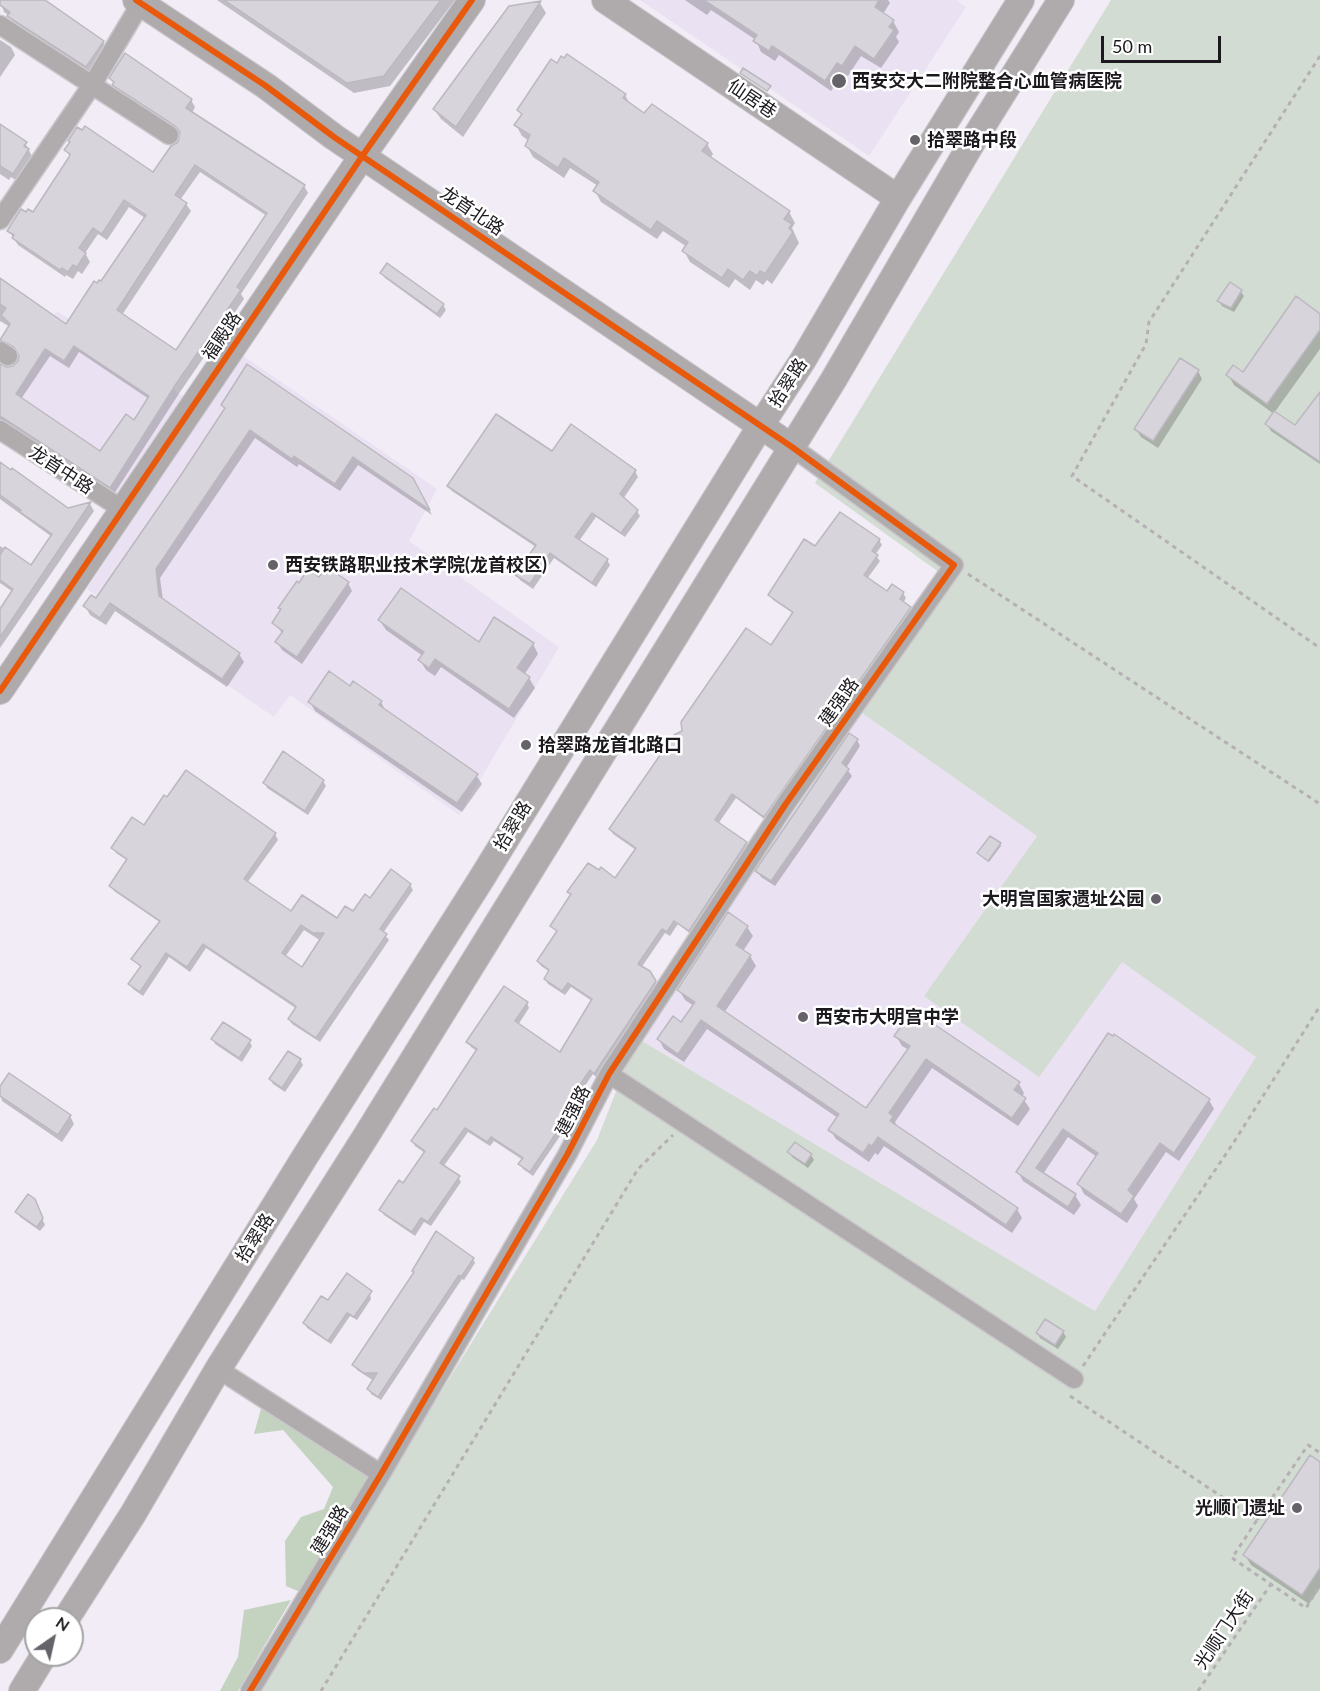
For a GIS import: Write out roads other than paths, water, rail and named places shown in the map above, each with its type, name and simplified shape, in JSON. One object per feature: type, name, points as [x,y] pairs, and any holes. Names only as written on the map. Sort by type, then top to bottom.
[{"type":"main road","name":"福殿路","points":[[0,691],[363,155],[472,0]]},
{"type":"main road","name":"仙居巷","points":[[605,0],[898,198]]},
{"type":"main road","name":"拾翠路","points":[[0,1650],[306,1155],[480,881],[760,425],[803,360],[898,198],[1021,0]]},
{"type":"main road","name":"拾翠路","points":[[74,1607],[133,1514],[218,1369],[366,1136],[792,447],[973,141],[1061,0]]},
{"type":"main road","name":"龙首北路","points":[[139,2],[266,86],[334,137],[792,447]]},
{"type":"main road","points":[[22,1691],[37,1667]]},
{"type":"street","points":[[0,220],[92,86],[139,2]]},
{"type":"street","points":[[0,25],[168,135]]},
{"type":"street","name":"龙首中路","points":[[0,430],[122,509]]},
{"type":"street","name":"建强路","points":[[250,1691],[381,1474],[567,1155],[609,1074],[785,805],[954,565],[792,447]]},
{"type":"street","points":[[609,1074],[1074,1379]]},
{"type":"street","points":[[218,1369],[381,1474]]},
{"type":"place","name":"西安交大二附院整合心血管病医院","points":[[839,81]]},
{"type":"place","name":"拾翠路中段","points":[[915,140]]},
{"type":"place","name":"西安铁路职业技术学院(龙首校区)","points":[[273,565]]},
{"type":"place","name":"拾翠路龙首北路口","points":[[526,745]]},
{"type":"place","name":"大明宫国家遗址公园","points":[[1156,899]]},
{"type":"place","name":"西安市大明宫中学","points":[[803,1017]]},
{"type":"place","name":"光顺门遗址","points":[[1297,1508]]}]
